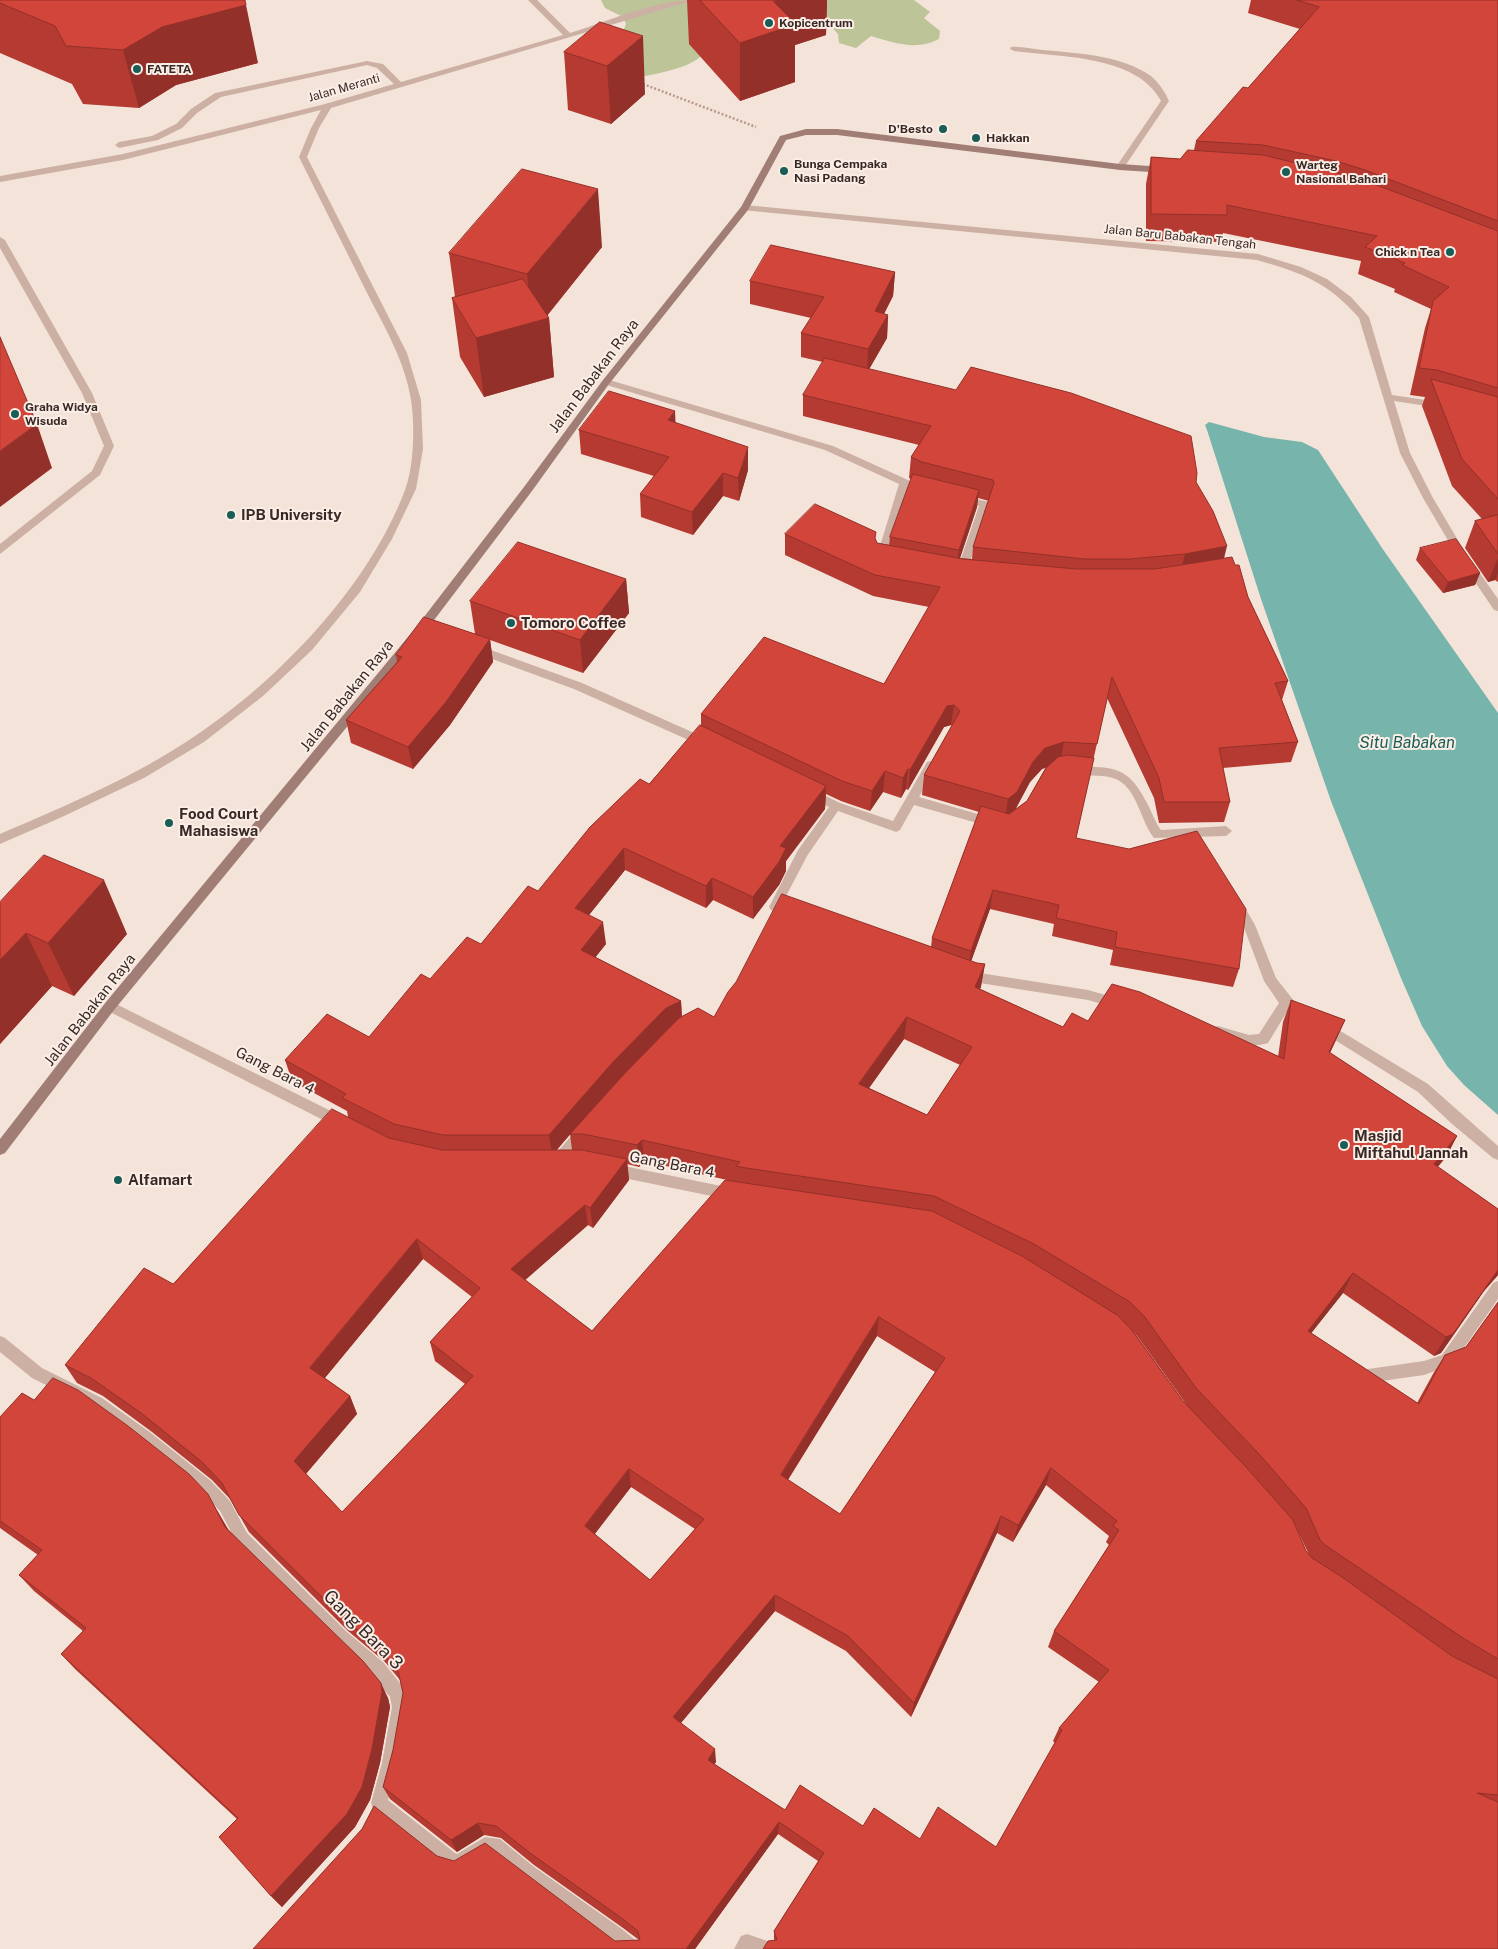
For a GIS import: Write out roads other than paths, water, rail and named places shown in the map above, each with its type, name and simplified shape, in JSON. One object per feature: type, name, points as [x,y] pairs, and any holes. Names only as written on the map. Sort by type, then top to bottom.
[{"type":"street","points":[[532,0],[569,36]]},
{"type":"street","points":[[650,0],[658,8]]},
{"type":"street","name":"Jalan Meranti","points":[[0,179],[123,157],[328,106],[690,0]]},
{"type":"street","points":[[1014,49],[1104,62],[1127,68],[1146,77],[1158,87],[1165,101],[1120,167]]},
{"type":"street","points":[[119,145],[155,138],[179,126],[194,111],[218,95],[367,63],[380,66],[399,85]]},
{"type":"street","points":[[0,838],[58,814],[140,775],[200,739],[259,693],[308,647],[356,589],[387,540],[411,489],[418,449],[416,400],[402,353],[303,157],[315,128],[328,106]]},
{"type":"street","name":"Jalan Babakan Raya","points":[[0,1149],[110,1006],[425,630],[606,382],[745,208],[783,138],[806,132],[837,132],[1120,167]]},
{"type":"street","points":[[1120,167],[1174,170]]},
{"type":"street","name":"Jalan Baru Babakan Tengah","points":[[745,208],[1218,252],[1266,259],[1298,269],[1324,281],[1348,299],[1364,317],[1405,453],[1428,498],[1461,554],[1498,608]]},
{"type":"street","points":[[0,240],[87,393],[109,446],[96,473],[0,550]]},
{"type":"street","points":[[606,382],[829,448],[906,483],[934,492]]},
{"type":"street","points":[[1388,397],[1426,402],[1454,409]]},
{"type":"street","points":[[889,561],[880,559],[906,483]]},
{"type":"street","points":[[951,496],[985,504],[961,574]]},
{"type":"street","points":[[465,644],[578,686],[721,750]]},
{"type":"street","points":[[800,789],[836,806],[896,827],[936,757]]},
{"type":"street","points":[[1065,769],[1116,773],[1125,777],[1133,786],[1158,835],[1226,831]]},
{"type":"street","points":[[912,800],[1005,826]]},
{"type":"street","points":[[802,916],[774,911],[802,853],[836,806]]},
{"type":"street","points":[[1229,892],[1250,926],[1272,982],[1286,1002],[1423,1088],[1456,1120],[1498,1154]]},
{"type":"street","points":[[956,972],[974,979],[1088,995],[1135,1008]]},
{"type":"street","points":[[1202,1027],[1249,1040],[1263,1039],[1286,1002]]},
{"type":"street","name":"Gang Bara 4","points":[[110,1006],[353,1129]]},
{"type":"street","points":[[576,1163],[550,1163],[590,1125]]},
{"type":"street","name":"Gang Bara 4","points":[[601,1167],[746,1197]]},
{"type":"street","points":[[1361,1377],[1424,1368],[1447,1360],[1498,1288]]},
{"type":"street","name":"Gang Bara 3","points":[[0,1343],[37,1373],[97,1403],[146,1438],[206,1486],[225,1506],[242,1538],[342,1637],[378,1669],[397,1693],[400,1707],[390,1763],[379,1803],[371,1818]]},
{"type":"street","points":[[379,1803],[450,1860],[459,1863],[485,1845],[494,1845],[526,1871],[602,1924],[632,1949]]},
{"type":"street","points":[[742,1949],[747,1942],[767,1949]]},
{"type":"water","name":"Situ Babakan","points":[[1209,422],[1264,437],[1302,442],[1318,450],[1382,548],[1498,713],[1498,1115],[1464,1085],[1447,1066],[1422,1026],[1401,978],[1331,801],[1261,599],[1205,425]]},
{"type":"place","name":"Kopicentrum","points":[[769,23]]},
{"type":"place","name":"FATETA","points":[[137,69]]},
{"type":"place","name":"D'Besto","points":[[943,129]]},
{"type":"place","name":"Hakkan","points":[[976,138]]},
{"type":"place","name":"Bunga Cempaka Nasi Padang","points":[[784,171]]},
{"type":"place","name":"Warteg Nasional Bahari","points":[[1286,172]]},
{"type":"place","name":"Chick n Tea","points":[[1450,252]]},
{"type":"place","name":"Graha Widya Wisuda","points":[[15,414]]},
{"type":"place","name":"IPB University","points":[[231,515]]},
{"type":"place","name":"Tomoro Coffee","points":[[511,623]]},
{"type":"place","name":"Food Court Mahasiswa","points":[[169,823]]},
{"type":"place","name":"Masjid Miftahul Jannah","points":[[1344,1145]]},
{"type":"place","name":"Alfamart","points":[[118,1180]]}]
